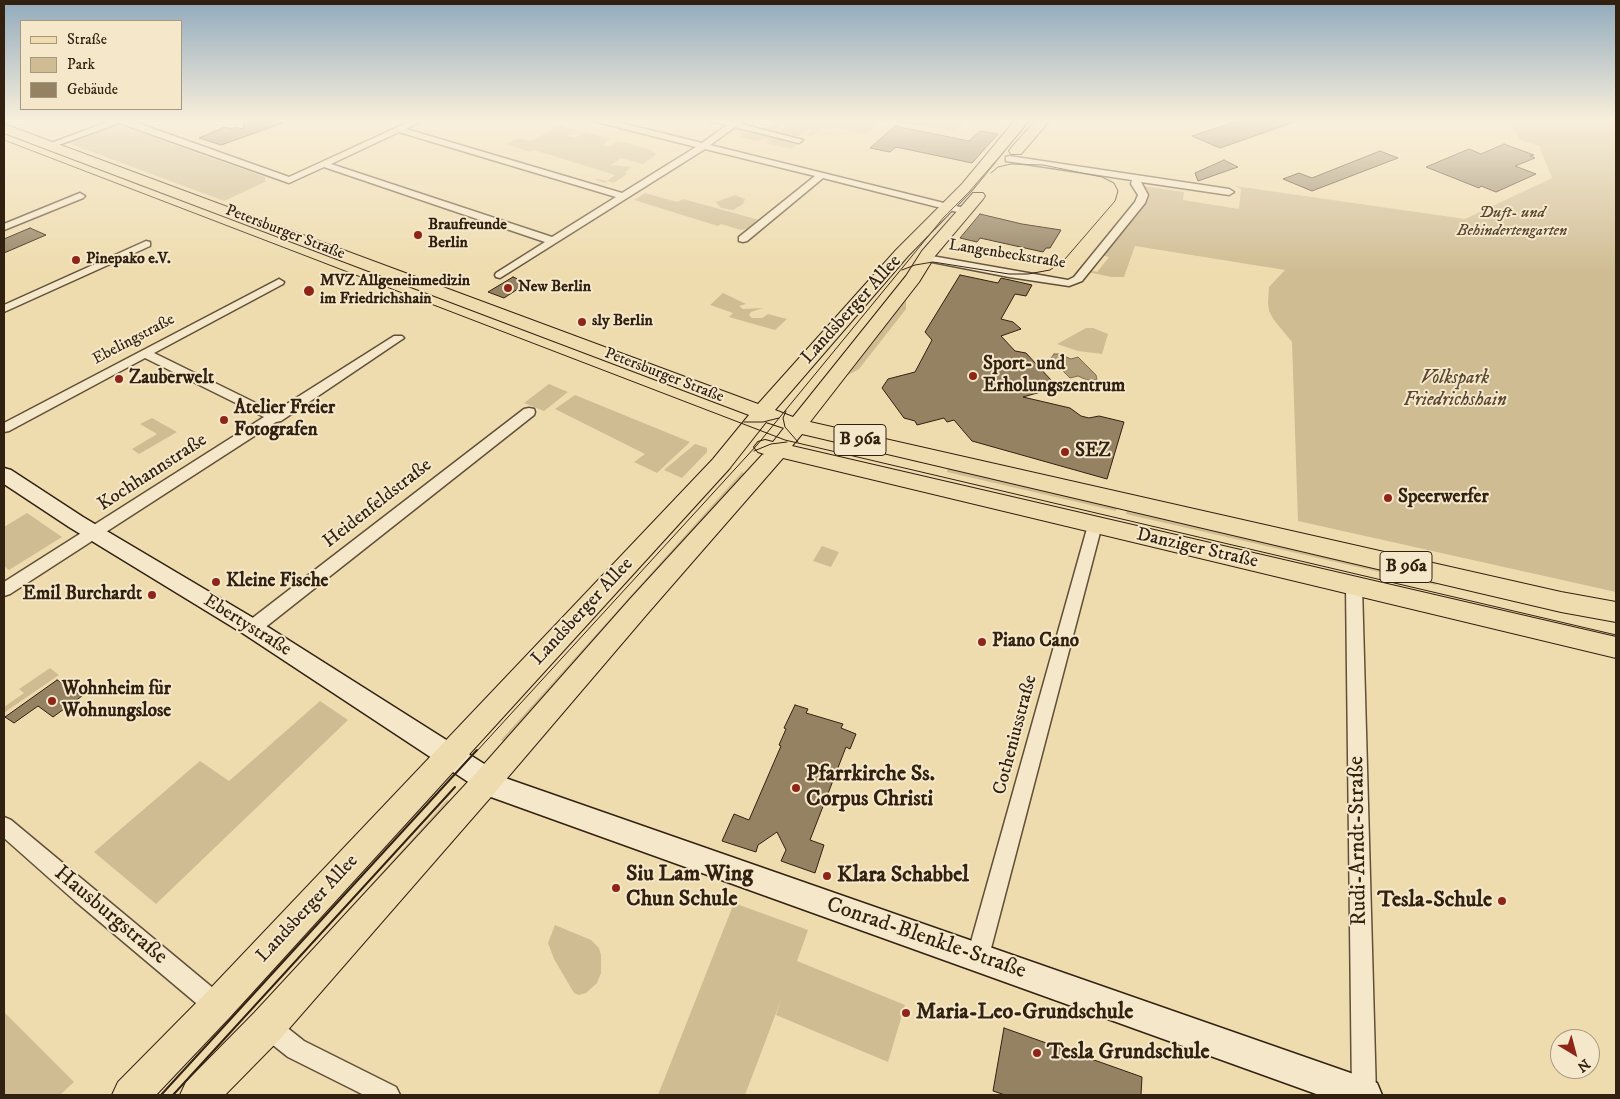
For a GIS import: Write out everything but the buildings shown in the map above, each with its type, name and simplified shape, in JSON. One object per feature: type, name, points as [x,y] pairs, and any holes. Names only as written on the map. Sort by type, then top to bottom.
[{"type":"main road","name":"Petersburger Straße","points":[[117,170],[762,413]]},
{"type":"main road","name":"Landsberger Allee","points":[[199,1095],[267,1026],[487,781],[778,450],[930,259],[956,209],[981,170]]},
{"type":"main road","name":"Landsberger Allee","points":[[131,1095],[217,1006],[722,464],[762,413],[889,268],[956,209],[986,187]]},
{"type":"main road","name":"B 96a","points":[[762,413],[797,426]]},
{"type":"main road","name":"Danziger Straße","points":[[797,426],[1357,556],[1561,602],[1616,612]]},
{"type":"main road","name":"B 96a","points":[[742,439],[778,450]]},
{"type":"main road","name":"Danziger Straße","points":[[778,450],[1616,648]]},
{"type":"street","points":[[262,170],[289,180],[310,170]]},
{"type":"street","points":[[342,170],[553,241]]},
{"type":"street","points":[[534,170],[624,197]]},
{"type":"street","points":[[500,275],[665,170]]},
{"type":"street","points":[[803,170],[956,209]]},
{"type":"street","points":[[1054,170],[1229,192]]},
{"type":"street","points":[[743,239],[822,175]]},
{"type":"street","name":"Langenbeckstraße","points":[[930,259],[1069,283],[1078,279],[1140,203],[1143,195],[1136,184],[1136,179]]},
{"type":"street","points":[[4,227],[80,196]]},
{"type":"street","points":[[4,309],[146,244]]},
{"type":"street","name":"Ebelingstraße","points":[[4,428],[279,282]]},
{"type":"street","name":"Kochhannstraße","points":[[4,590],[276,418],[398,338]]},
{"type":"street","points":[[145,353],[276,418]]},
{"type":"street","name":"Heidenfeldstraße","points":[[252,628],[529,412]]},
{"type":"street","name":"Ebertystraße","points":[[4,475],[95,533],[252,628],[487,781]]},
{"type":"street","name":"Cotheniusstraße","points":[[978,956],[1095,525]]},
{"type":"street","name":"Rudi-Arndt-Straße","points":[[1354,586],[1364,1095]]},
{"type":"street","name":"Conrad-Blenkle-Straße","points":[[487,781],[500,788],[572,815],[978,956],[1364,1095]]},
{"type":"street","name":"Hausburgstraße","points":[[4,826],[82,894],[217,1006]]},
{"type":"street","points":[[267,1026],[296,1048],[388,1095]]},
{"type":"green space","points":[[141,170],[246,170],[265,177],[267,181],[224,201]]},
{"type":"green space","points":[[600,170],[627,170],[625,172],[627,174],[614,183],[595,180],[607,181],[615,175]]},
{"type":"green space","name":"Volkspark Friedrichshain","points":[[1549,170],[1616,170],[1616,592],[1298,521],[1292,342],[1274,320],[1269,311],[1268,303],[1269,287],[1285,270],[1135,246],[1124,277],[1111,277],[1088,272],[1089,270],[1097,272],[1109,257],[1101,255],[1147,195],[1143,186],[1184,192],[1183,200],[1239,209],[1241,189],[1235,186],[1465,219],[1552,178]]},
{"type":"green space","points":[[645,193],[677,202],[683,199],[759,220],[747,229],[741,230],[721,224],[718,226],[634,200]]},
{"type":"green space","points":[[735,195],[745,199],[743,204],[733,210],[721,208],[716,202]]},
{"type":"green space","points":[[723,293],[746,304],[739,306],[743,309],[763,308],[751,312],[749,315],[752,318],[762,318],[768,314],[787,319],[775,330],[729,317],[733,313],[710,305]]},
{"type":"green space","points":[[906,299],[906,309],[859,369],[848,375]]},
{"type":"green space","points":[[1086,328],[1093,328],[1108,334],[1102,354],[1078,351],[1057,344]]},
{"type":"green space","points":[[549,384],[568,392],[544,411],[524,403]]},
{"type":"green space","points":[[575,395],[690,442],[657,473],[634,462],[645,454],[555,409]]},
{"type":"green space","points":[[152,418],[177,432],[139,454],[132,449],[157,434],[140,424]]},
{"type":"green space","points":[[695,444],[707,448],[707,452],[682,478],[664,470]]},
{"type":"green space","points":[[729,467],[732,468],[489,734],[485,732]]},
{"type":"green space","points":[[948,467],[1117,506],[1116,511],[947,472]]},
{"type":"green space","points":[[742,472],[746,474],[505,743],[501,740]]},
{"type":"green space","points":[[1127,508],[1436,579],[1436,585],[1126,514]]},
{"type":"green space","points":[[27,513],[62,537],[9,570],[4,566],[4,527]]},
{"type":"green space","points":[[822,546],[839,552],[831,567],[813,561]]},
{"type":"green space","points":[[50,668],[59,675],[5,712],[4,707],[24,693],[19,689]]},
{"type":"green space","points":[[320,701],[348,720],[156,904],[94,852],[200,761],[229,781]]},
{"type":"green space","points":[[431,790],[436,793],[269,976],[264,972]]},
{"type":"green space","points":[[447,800],[452,803],[281,985]]},
{"type":"green space","points":[[734,903],[808,930],[797,961],[905,1005],[888,1062],[776,1015],[781,1000],[745,1095],[658,1095]]},
{"type":"green space","points":[[555,925],[591,940],[599,948],[601,973],[597,983],[586,993],[579,995],[574,993],[554,959],[548,943]]},
{"type":"green space","points":[[4,1012],[74,1082],[60,1095],[4,1095]]},
{"type":"shaded area","points":[[1054,354],[1071,359],[1078,357],[1096,375],[1097,380],[1087,380],[1078,376],[1070,378],[1061,369],[1051,367],[1040,370],[1038,367],[1053,364],[1054,361],[1051,358]]},
{"type":"tram line","points":[[83,170],[767,433]]},
{"type":"tram line","points":[[767,433],[944,217],[988,170]]},
{"type":"tram line","points":[[991,173],[994,170]]},
{"type":"tram line","points":[[902,270],[915,265],[933,262],[1009,274],[1028,274],[1050,270],[1065,259],[1115,201],[1118,191],[1114,183],[1102,177],[1069,170]]},
{"type":"tram line","points":[[786,411],[783,418],[785,427],[798,442]]},
{"type":"tram line","points":[[744,422],[763,422],[779,418]]},
{"type":"tram line","points":[[476,752],[767,433]]},
{"type":"tram line","points":[[767,433],[785,440],[1616,635]]},
{"type":"tram line","points":[[754,451],[771,444],[787,442]]},
{"type":"tram line","points":[[161,1095],[477,750]]},
{"type":"tram line","points":[[173,1095],[455,787]]},
{"type":"place","name":"Braufreunde Berlin","points":[[418,235]]},
{"type":"place","name":"Pinepako e.V.","points":[[76,260]]},
{"type":"place","name":"New Berlin","points":[[508,288]]},
{"type":"place","name":"MVZ Allgeneinmedizin im Friedrichshain","points":[[309,291]]},
{"type":"place","name":"sly Berlin","points":[[582,322]]},
{"type":"place","name":"Sport- und Erholungszentrum","points":[[973,376]]},
{"type":"place","name":"Zauberwelt","points":[[119,379]]},
{"type":"place","name":"Atelier Freier Fotografen","points":[[224,420]]},
{"type":"place","name":"SEZ","points":[[1065,452]]},
{"type":"place","name":"Speerwerfer","points":[[1388,498]]},
{"type":"place","name":"Kleine Fische","points":[[216,582]]},
{"type":"place","name":"Emil Burchardt","points":[[152,595]]},
{"type":"place","name":"Piano Cano","points":[[982,642]]},
{"type":"place","name":"Wohnheim für Wohnungslose","points":[[52,701]]},
{"type":"place","name":"Pfarrkirche Ss. Corpus Christi","points":[[796,788]]},
{"type":"place","name":"Klara Schabbel","points":[[827,876]]},
{"type":"place","name":"Siu Lam Wing Chun Schule","points":[[616,888]]},
{"type":"place","name":"Tesla-Schule","points":[[1502,901]]},
{"type":"place","name":"Maria-Leo-Grundschule","points":[[906,1013]]},
{"type":"place","name":"Tesla Grundschule","points":[[1037,1053]]},
{"type":"park label","name":"Duft- und Behindertengarten","points":[[1512,223]]}]
